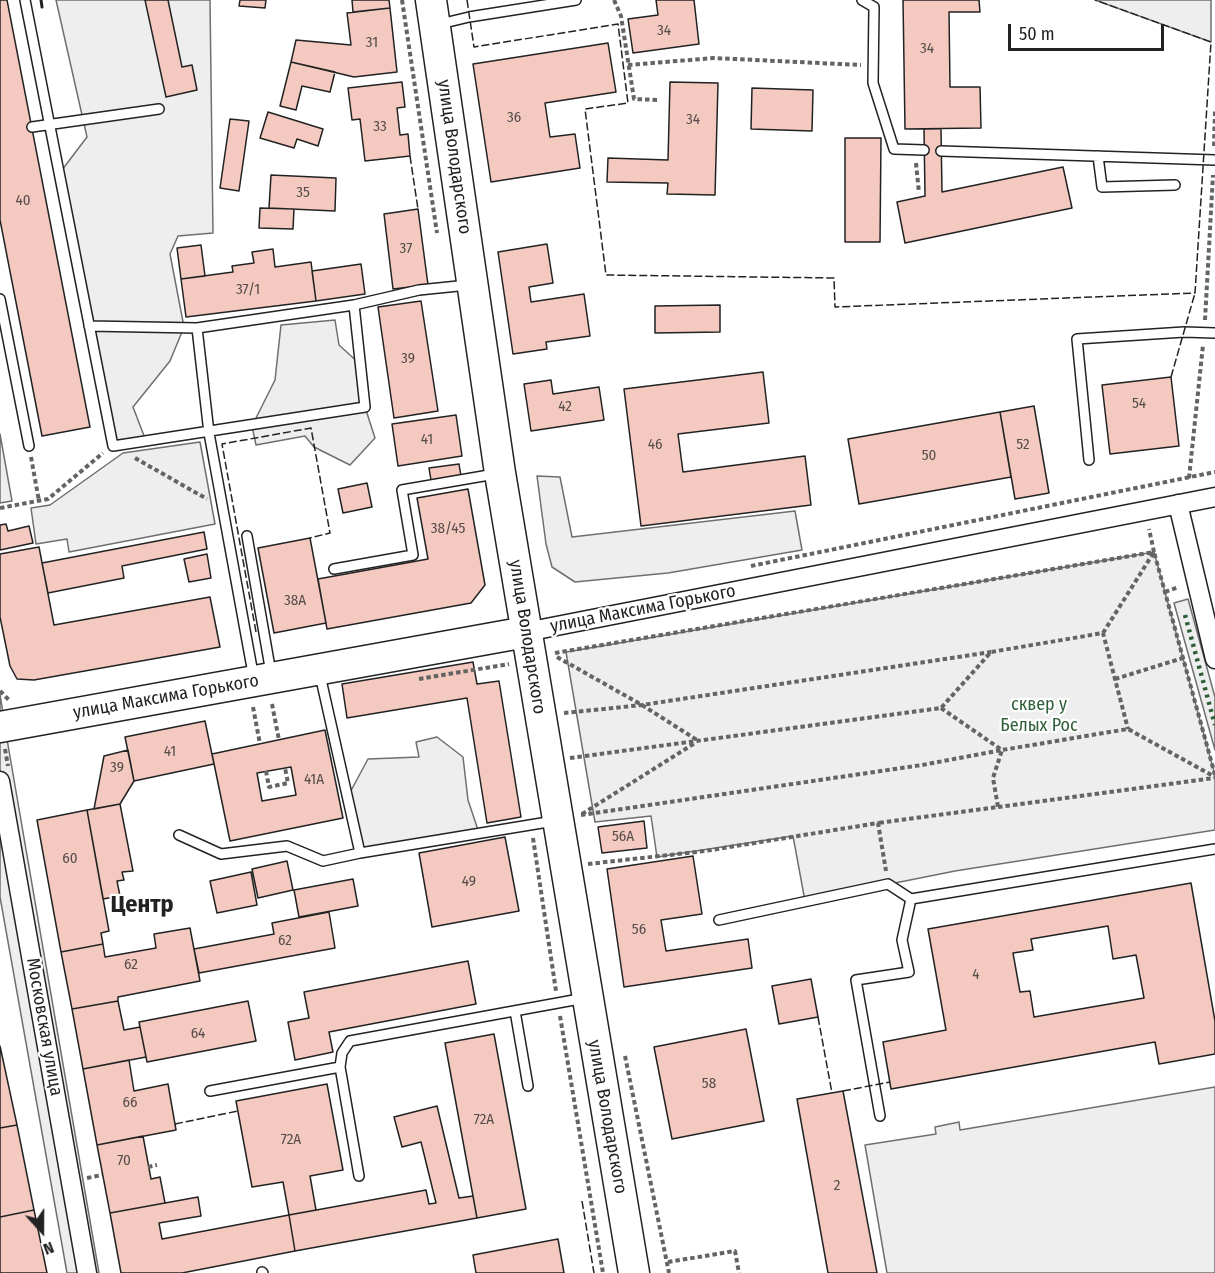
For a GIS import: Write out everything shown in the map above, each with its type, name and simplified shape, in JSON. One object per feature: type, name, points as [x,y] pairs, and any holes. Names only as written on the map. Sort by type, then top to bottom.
[{"type":"main road","name":"улица Володарского","points":[[433,12],[500,473],[526,632],[544,822],[587,998],[634,1273]]},
{"type":"main road","name":"улица Максима Горького","points":[[0,727],[263,692],[318,669],[526,632]]},
{"type":"street","name":"улица Максима Горького","points":[[526,632],[1178,504],[1214,492]]},
{"type":"street","points":[[1178,504],[1215,659]]},
{"type":"street","name":"Московская улица","points":[[0,781],[87,1273]]},
{"type":"lane","points":[[25,0],[113,446],[210,433],[365,407],[354,305]]},
{"type":"lane","points":[[433,12],[576,0]]},
{"type":"lane","points":[[862,0],[874,7],[873,83],[894,149],[919,150]]},
{"type":"lane","points":[[32,127],[159,109]]},
{"type":"lane","points":[[941,151],[1214,160]]},
{"type":"lane","points":[[1098,156],[1102,187],[1175,185]]},
{"type":"lane","points":[[89,326],[197,328],[354,305],[419,290],[473,284]]},
{"type":"lane","points":[[0,299],[29,446]]},
{"type":"lane","points":[[197,328],[210,433],[223,508],[263,692]]},
{"type":"lane","points":[[1089,460],[1077,339],[1215,333]]},
{"type":"lane","points":[[334,569],[413,555],[402,490],[500,473]]},
{"type":"lane","points":[[247,536],[263,692]]},
{"type":"lane","points":[[318,669],[360,853]]},
{"type":"lane","points":[[179,835],[221,854],[287,846],[323,861],[544,822]]},
{"type":"lane","points":[[719,920],[888,884],[911,899],[1215,849]]},
{"type":"lane","points":[[880,1116],[856,980],[909,972],[902,940],[911,899]]},
{"type":"lane","points":[[359,1176],[340,1067],[342,1053],[350,1041],[587,998]]},
{"type":"lane","points":[[515,1011],[528,1086]]},
{"type":"lane","points":[[210,1091],[340,1067]]},
{"type":"path","points":[[614,0],[621,16],[634,99],[660,100]]},
{"type":"path","points":[[628,65],[714,58],[874,66]]},
{"type":"path","points":[[1189,478],[1205,333],[1215,111]]},
{"type":"path","points":[[919,150],[919,193]]},
{"type":"path","points":[[29,446],[39,501]]},
{"type":"path","points":[[0,508],[48,499],[113,446],[223,508]]},
{"type":"path","points":[[741,568],[1215,472]]},
{"type":"path","points":[[1128,729],[1103,633],[1154,552]]},
{"type":"path","points":[[1154,552],[1215,776]]},
{"type":"path","points":[[698,741],[642,705],[551,654],[1154,552]]},
{"type":"path","points":[[561,713],[642,705],[1103,633]]},
{"type":"path","points":[[568,759],[941,708],[991,652]]},
{"type":"path","points":[[1115,679],[1183,658]]},
{"type":"path","points":[[506,665],[508,676]]},
{"type":"path","points":[[263,692],[279,740]]},
{"type":"path","points":[[260,744],[263,692]]},
{"type":"path","points":[[941,708],[1002,750]]},
{"type":"path","points":[[698,741],[579,815],[911,766],[1128,729],[1215,776]]},
{"type":"path","points":[[998,807],[993,778],[1002,750]]},
{"type":"path","points":[[266,771],[269,787],[288,783],[285,768]]},
{"type":"path","points":[[588,864],[705,851],[878,823],[1215,776]]},
{"type":"path","points":[[544,822],[558,1003],[603,1273]]},
{"type":"path","points":[[878,823],[888,884]]},
{"type":"path","points":[[148,1167],[157,1165]]},
{"type":"path","points":[[668,1262],[735,1251],[739,1273]]},
{"type":"green space","points":[[56,0],[210,0],[213,233],[178,236],[170,254],[184,327],[170,361],[133,407],[146,441],[113,446],[59,174],[87,137]]},
{"type":"green space","points":[[1095,0],[1211,0],[1211,42]]},
{"type":"green space","points":[[335,320],[339,345],[361,365],[365,407],[375,438],[350,465],[314,447],[305,436],[256,445],[252,426],[275,380],[281,325]]},
{"type":"green space","points":[[0,434],[12,501],[0,503]]},
{"type":"green space","points":[[200,442],[215,524],[69,552],[67,539],[36,544],[31,508],[50,505],[123,453]]},
{"type":"green space","points":[[537,476],[560,477],[572,537],[795,511],[802,550],[668,573],[575,582],[552,567],[546,544]]},
{"type":"green space","name":"сквер у Белых Рос","points":[[1154,552],[1215,775],[1215,830],[955,871],[805,901],[793,836],[657,857],[651,816],[595,822],[566,652]]},
{"type":"green space","points":[[1188,599],[1215,697],[1215,750],[1174,603]]},
{"type":"green space","points":[[0,694],[99,1273],[67,1273],[0,897]]},
{"type":"green space","points":[[437,737],[463,757],[468,800],[479,833],[360,853],[347,798],[368,759],[419,757],[416,742]]},
{"type":"green space","points":[[1215,1087],[1215,1273],[887,1273],[865,1145],[936,1134],[935,1127],[959,1122],[960,1130]]},
{"type":"building","points":[[0,0],[7,0],[90,427],[42,436],[0,220]]},
{"type":"building","points":[[145,0],[168,0],[182,67],[192,65],[197,90],[166,97]]},
{"type":"building","points":[[240,0],[266,0],[265,8],[239,6]]},
{"type":"building","points":[[352,0],[389,0],[390,8],[353,12]]},
{"type":"building","points":[[656,0],[694,0],[699,44],[633,53],[628,19],[658,15]]},
{"type":"building","points":[[903,0],[979,0],[980,12],[949,12],[950,87],[980,87],[981,128],[905,129]]},
{"type":"building","points":[[390,8],[397,72],[354,77],[291,62],[296,40],[351,45],[347,13]]},
{"type":"building","points":[[608,43],[616,92],[545,103],[550,137],[575,134],[580,168],[491,182],[473,64]]},
{"type":"building","points":[[291,62],[335,72],[330,92],[302,86],[296,110],[280,106]]},
{"type":"building","points":[[402,82],[405,107],[397,108],[400,135],[408,134],[410,156],[365,161],[360,119],[352,120],[348,88]]},
{"type":"building","points":[[670,82],[718,83],[715,195],[667,194],[668,183],[607,182],[608,158],[668,160]]},
{"type":"building","points":[[752,88],[813,90],[812,131],[751,129]]},
{"type":"building","points":[[268,112],[323,129],[318,146],[297,139],[294,148],[260,138]]},
{"type":"building","points":[[230,119],[249,121],[239,191],[220,188]]},
{"type":"building","points":[[924,129],[941,129],[942,192],[1063,167],[1072,208],[905,243],[897,202],[925,196]]},
{"type":"building","points":[[845,138],[881,138],[880,242],[845,242]]},
{"type":"building","points":[[271,175],[336,178],[335,211],[269,208]]},
{"type":"building","points":[[260,208],[294,209],[293,229],[259,228]]},
{"type":"building","points":[[418,209],[428,285],[393,289],[384,214]]},
{"type":"building","points":[[547,244],[553,283],[529,287],[531,302],[584,294],[590,336],[546,342],[547,349],[513,354],[498,252]]},
{"type":"building","points":[[201,245],[205,276],[181,279],[177,248]]},
{"type":"building","points":[[273,249],[275,267],[311,262],[316,301],[186,317],[181,279],[233,272],[232,266],[254,263],[252,252]]},
{"type":"building","points":[[361,264],[365,294],[316,301],[312,271]]},
{"type":"building","points":[[421,301],[438,411],[394,418],[378,307]]},
{"type":"building","points":[[720,305],[720,332],[655,333],[655,306]]},
{"type":"building","points":[[763,372],[769,423],[678,434],[683,472],[805,456],[811,505],[641,526],[624,389]]},
{"type":"building","points":[[1171,377],[1179,446],[1110,454],[1102,385]]},
{"type":"building","points":[[551,380],[553,394],[599,387],[604,420],[531,431],[524,384]]},
{"type":"building","points":[[1034,406],[1049,493],[1015,499],[1000,412]]},
{"type":"building","points":[[1000,412],[1011,477],[859,504],[848,439]]},
{"type":"building","points":[[456,415],[462,456],[398,466],[392,424]]},
{"type":"building","points":[[459,464],[461,476],[431,480],[429,468]]},
{"type":"building","points":[[367,483],[372,507],[343,513],[338,489]]},
{"type":"building","points":[[468,489],[485,585],[471,603],[327,629],[318,579],[428,559],[417,498]]},
{"type":"building","points":[[6,524],[8,531],[29,526],[33,543],[0,550],[0,525]]},
{"type":"building","points":[[204,532],[207,549],[122,566],[124,578],[48,593],[42,563]]},
{"type":"building","points":[[310,538],[326,623],[274,633],[258,548]]},
{"type":"building","points":[[39,547],[54,625],[210,597],[220,647],[34,680],[17,679],[10,666],[0,617],[0,554]]},
{"type":"building","points":[[207,554],[211,578],[189,582],[184,559]]},
{"type":"building","points":[[473,662],[477,684],[499,681],[521,817],[487,823],[467,698],[347,718],[342,684]]},
{"type":"building","points":[[205,721],[214,764],[134,781],[125,737]]},
{"type":"building","points":[[325,730],[343,818],[230,841],[212,754]],"holes":[[[291,767],[296,795],[262,801],[257,773]]]},
{"type":"building","points":[[128,750],[134,781],[120,804],[94,809],[104,756]]},
{"type":"building","points":[[120,804],[133,871],[122,872],[124,880],[117,881],[120,896],[103,899],[87,810]]},
{"type":"building","points":[[87,810],[109,931],[101,933],[103,944],[61,952],[37,820]]},
{"type":"building","points":[[644,821],[647,848],[602,853],[598,827]]},
{"type":"building","points":[[505,837],[519,911],[432,927],[419,853]]},
{"type":"building","points":[[693,856],[702,914],[661,920],[666,951],[748,939],[752,968],[624,987],[607,869]]},
{"type":"building","points":[[287,861],[293,890],[258,898],[252,869]]},
{"type":"building","points":[[251,872],[257,905],[217,913],[210,881]]},
{"type":"building","points":[[353,879],[358,906],[299,917],[294,890]]},
{"type":"building","points":[[1191,883],[1215,1021],[1215,1054],[1159,1064],[1155,1042],[891,1089],[883,1042],[946,1030],[928,929]],"holes":[[[1108,926],[1113,959],[1136,955],[1144,998],[1034,1017],[1030,991],[1020,992],[1013,953],[1033,950],[1031,939]]]},
{"type":"building","points":[[329,912],[335,948],[199,973],[194,949],[274,934],[272,923]]},
{"type":"building","points":[[190,928],[200,981],[118,997],[118,1001],[72,1009],[61,952],[103,944],[105,957],[156,948],[154,934]]},
{"type":"building","points":[[468,961],[476,1004],[329,1032],[333,1052],[295,1060],[288,1022],[309,1018],[304,992]]},
{"type":"building","points":[[811,979],[818,1017],[779,1024],[772,986]]},
{"type":"building","points":[[118,1001],[124,1030],[140,1027],[146,1057],[83,1069],[72,1009]]},
{"type":"building","points":[[248,1001],[256,1041],[147,1062],[139,1022]]},
{"type":"building","points":[[746,1029],[764,1121],[672,1139],[654,1047]]},
{"type":"building","points":[[494,1034],[526,1209],[477,1218],[445,1043]]},
{"type":"building","points":[[0,1046],[17,1125],[0,1128]]},
{"type":"building","points":[[129,1060],[134,1091],[168,1084],[176,1130],[97,1145],[83,1069]]},
{"type":"building","points":[[327,1084],[343,1170],[310,1176],[316,1210],[289,1215],[283,1182],[252,1187],[236,1101]]},
{"type":"building","points":[[843,1091],[877,1273],[828,1273],[797,1099]]},
{"type":"building","points":[[437,1106],[459,1198],[473,1196],[477,1218],[295,1251],[289,1215],[426,1190],[429,1204],[436,1203],[421,1142],[402,1147],[394,1117]]},
{"type":"building","points":[[17,1125],[34,1210],[0,1217],[0,1128]]},
{"type":"building","points":[[143,1136],[151,1179],[160,1177],[165,1203],[110,1213],[97,1145]]},
{"type":"building","points":[[198,1197],[201,1216],[159,1223],[162,1239],[289,1215],[295,1251],[182,1273],[121,1273],[110,1213]]},
{"type":"building","points":[[34,1210],[47,1273],[0,1273],[0,1217]]},
{"type":"building","points":[[558,1239],[564,1273],[476,1273],[473,1255]]},
{"type":"hedge","points":[[1185,615],[1215,725]]},
{"type":"fence","points":[[467,0],[474,47],[618,24],[628,103],[585,109],[606,275],[834,278],[835,307],[1195,293],[1211,42],[1095,0]]},
{"type":"fence","points":[[410,156],[418,209]]},
{"type":"fence","points":[[1171,377],[1195,293]]},
{"type":"fence","points":[[256,632],[222,444],[311,428],[330,533],[310,538]]},
{"type":"fence","points":[[818,1017],[832,1093]]},
{"type":"fence","points":[[843,1091],[890,1082]]},
{"type":"fence","points":[[175,1124],[238,1111]]},
{"type":"fence","points":[[582,1201],[594,1273]]},
{"type":"wall","points":[[41,0],[42,7]]},
{"type":"district","name":"Центр","points":[[142,905]]}]
